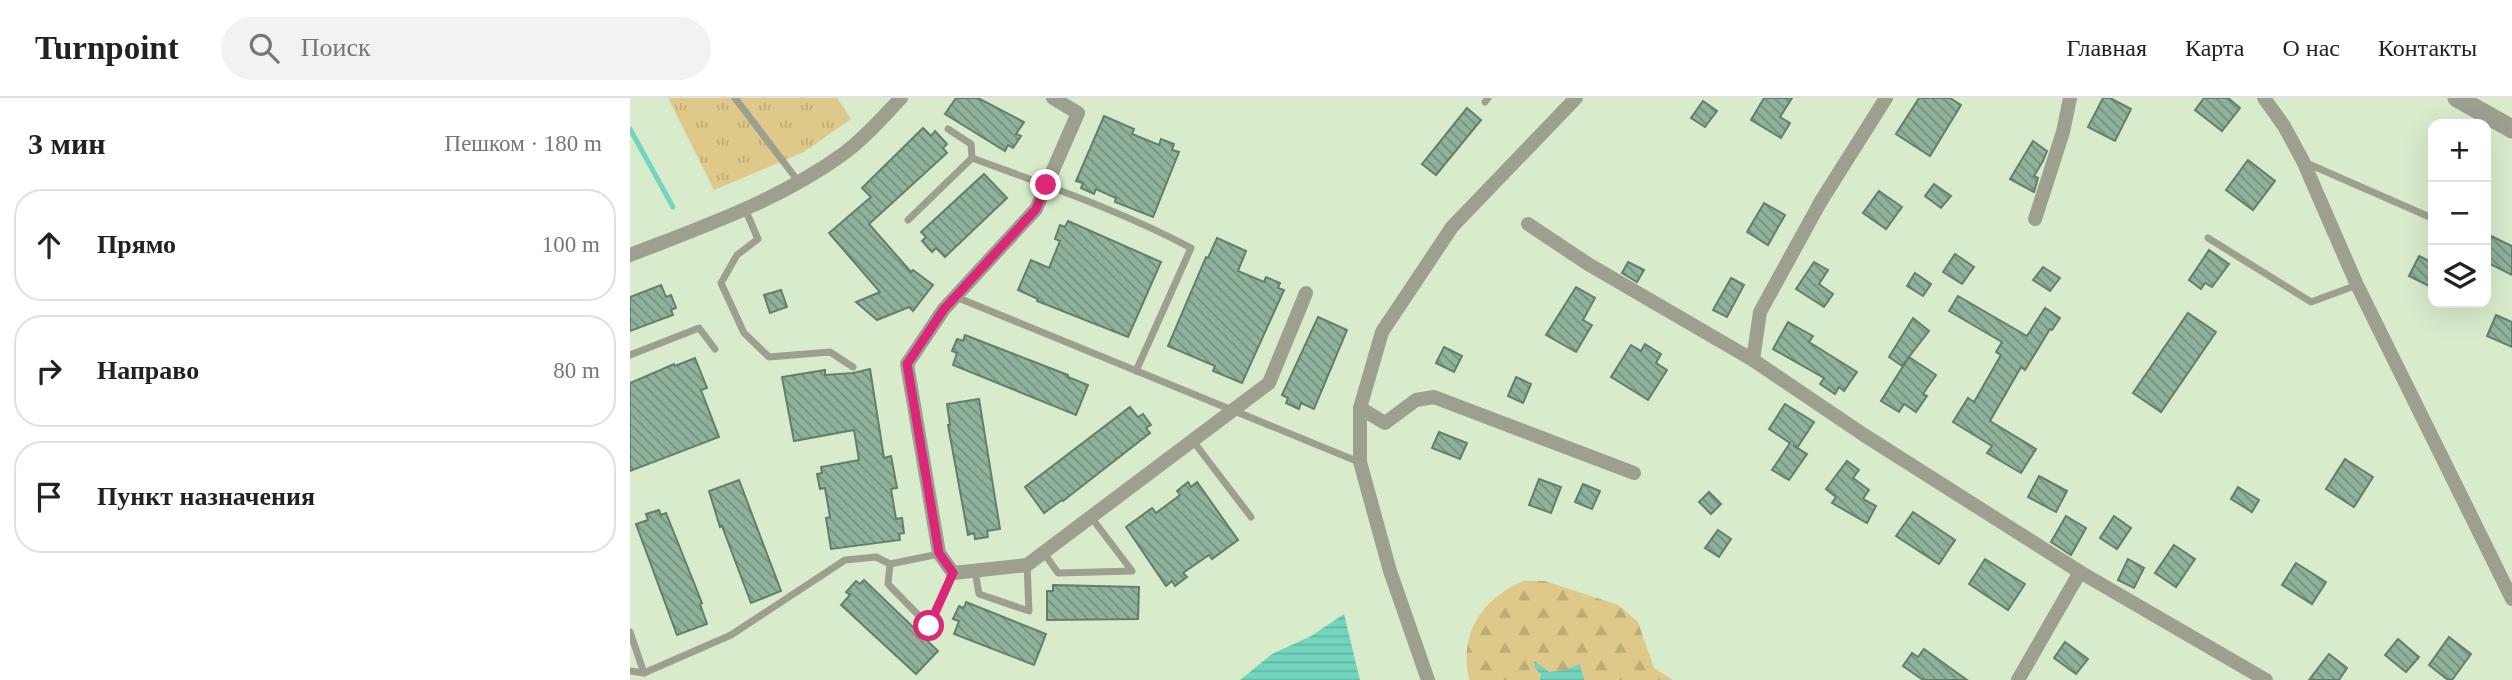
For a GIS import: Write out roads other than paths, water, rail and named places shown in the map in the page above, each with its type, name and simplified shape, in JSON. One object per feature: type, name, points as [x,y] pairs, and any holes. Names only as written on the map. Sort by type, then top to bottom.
[{"type":"street","points":[[630,256],[745,209],[798,181],[844,153],[901,98]]},
{"type":"street","points":[[1053,98],[1078,113],[1036,209],[944,309],[907,364],[939,553],[953,573],[1027,565],[1269,383],[1306,293]]},
{"type":"street","points":[[1428,680],[1390,571],[1360,462],[1360,408],[1382,332],[1452,227],[1576,98]]},
{"type":"street","points":[[1753,360],[1759,312],[1821,201],[1886,98]]},
{"type":"street","points":[[2035,219],[2063,132],[2070,98]]},
{"type":"street","points":[[2264,98],[2284,126],[2303,161],[2357,285],[2512,598]]},
{"type":"street","points":[[2457,98],[2512,130]]},
{"type":"street","points":[[1528,224],[1588,264],[1753,360],[1864,435],[2080,572],[2266,680]]},
{"type":"street","points":[[1360,408],[1385,423],[1416,400],[1434,397],[1634,473]]},
{"type":"street","points":[[2018,680],[2080,572]]},
{"type":"lane","points":[[735,98],[798,181]]},
{"type":"lane","points":[[908,220],[972,158],[971,144],[948,129]]},
{"type":"lane","points":[[972,158],[1046,185],[1191,248],[1136,371]]},
{"type":"lane","points":[[2303,161],[2428,216]]},
{"type":"lane","points":[[745,209],[758,239],[737,255],[721,283],[744,333],[769,357],[830,352],[853,368]]},
{"type":"lane","points":[[2208,238],[2311,302],[2357,285]]},
{"type":"lane","points":[[955,297],[1360,462]]},
{"type":"lane","points":[[630,355],[699,328],[715,349]]},
{"type":"lane","points":[[1193,441],[1251,517]]},
{"type":"lane","points":[[1044,552],[1058,573],[1132,571],[1091,517]]},
{"type":"lane","points":[[630,671],[645,673],[732,635],[845,560],[876,557],[890,564],[939,553]]},
{"type":"lane","points":[[890,564],[888,584],[929,626],[953,573]]},
{"type":"lane","points":[[975,571],[978,594],[1029,611],[1027,565]]},
{"type":"lane","points":[[630,632],[645,673]]},
{"type":"water","points":[[1344,614],[1360,680],[1240,680],[1272,654],[1311,636]]},
{"type":"water","points":[[1534,661],[1549,672],[1566,670],[1580,664],[1584,680],[1540,680],[1541,674],[1535,668]]},
{"type":"waterway","points":[[630,129],[673,207]]}]
